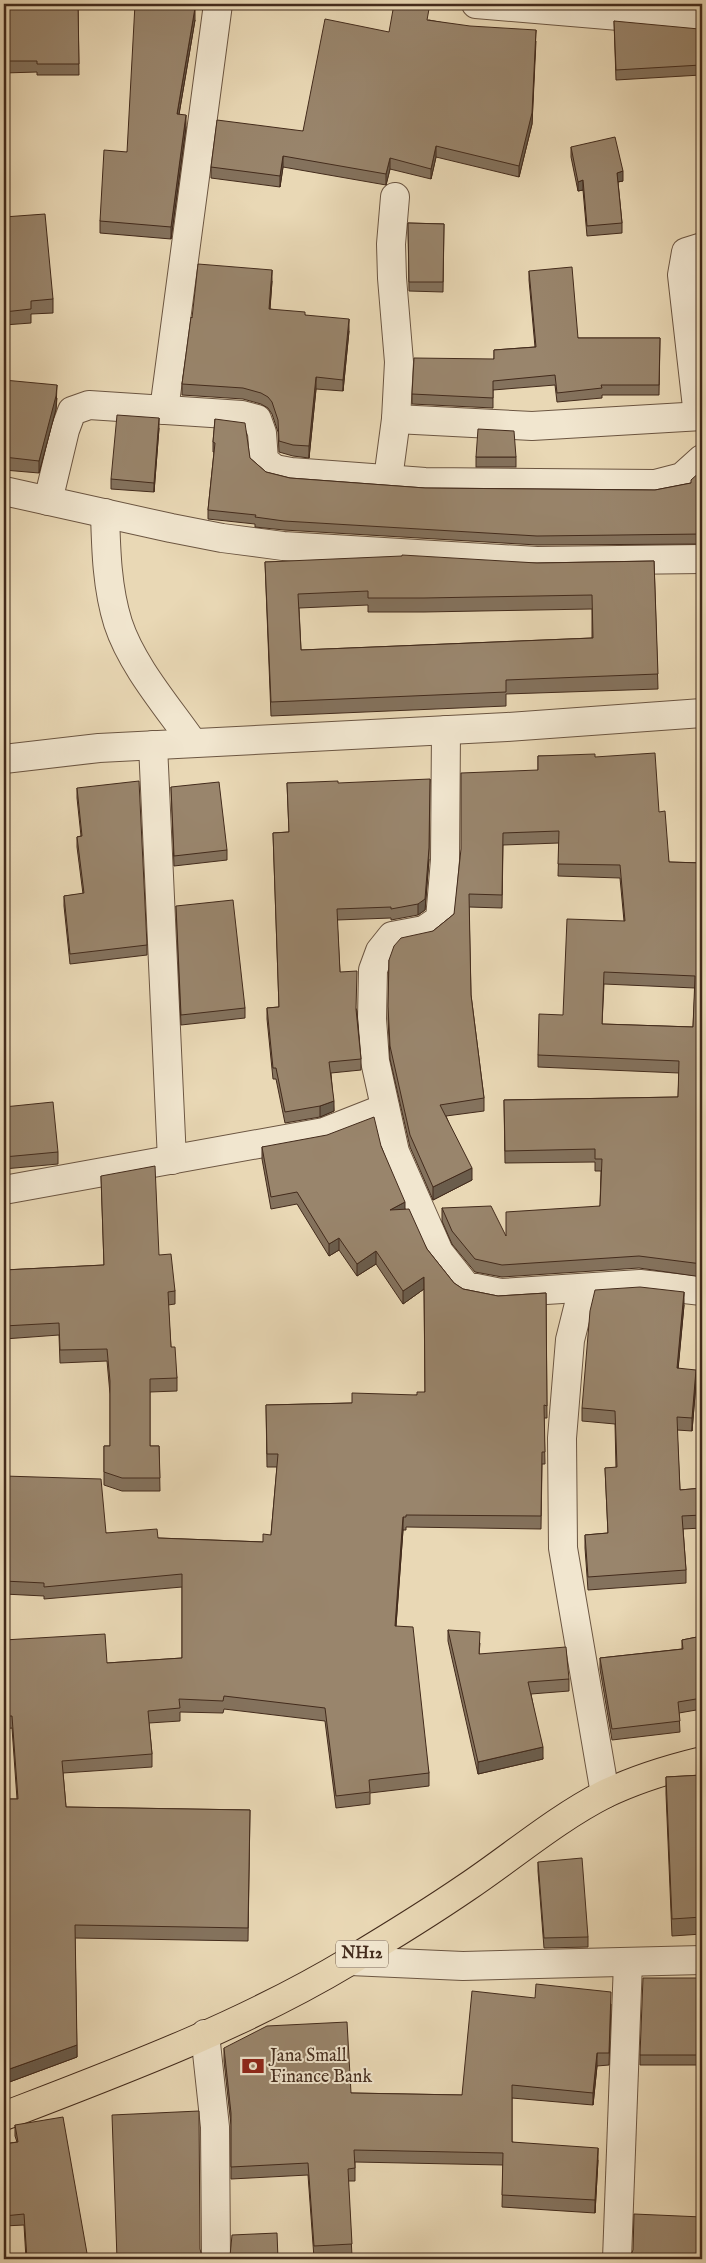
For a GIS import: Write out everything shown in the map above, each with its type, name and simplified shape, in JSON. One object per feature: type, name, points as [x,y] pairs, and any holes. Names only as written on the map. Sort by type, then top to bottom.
[{"type":"highway","name":"NH12","points":[[4,2116],[106,2077],[282,1999],[350,1961],[467,1887],[529,1842],[605,1794],[664,1771],[702,1761]]},
{"type":"street","points":[[164,410],[218,4]]},
{"type":"street","points":[[476,4],[702,23]]},
{"type":"street","points":[[388,479],[396,419],[399,362],[391,244],[395,197]]},
{"type":"street","points":[[396,419],[532,426],[700,416],[682,275],[686,252],[702,246]]},
{"type":"street","points":[[48,501],[65,430],[72,411],[89,405],[242,415],[257,419],[262,433],[264,460],[275,470],[425,482],[655,484],[682,477],[702,460]]},
{"type":"street","points":[[4,490],[222,538],[283,546],[537,561],[702,559]]},
{"type":"street","points":[[105,513],[107,560],[112,597],[119,625],[134,658],[193,743]]},
{"type":"street","points":[[4,759],[99,748],[446,730],[702,714]]},
{"type":"street","points":[[446,730],[446,860],[440,920],[424,930],[392,936],[380,951],[373,970],[372,1019],[375,1061],[395,1152],[439,1252],[466,1286],[501,1293],[640,1284],[702,1291]]},
{"type":"street","points":[[153,745],[172,1160]]},
{"type":"street","points":[[4,1190],[324,1132],[385,1108]]},
{"type":"street","points":[[583,1288],[570,1340],[562,1438],[563,1548],[605,1794]]},
{"type":"street","points":[[350,1961],[463,1966],[702,1960]]},
{"type":"street","points":[[617,2259],[628,1962]]},
{"type":"street","points":[[205,2034],[215,2127],[216,2259]]},
{"type":"building","points":[[4,4],[78,4],[79,64],[37,64],[37,61],[4,61]]},
{"type":"building","points":[[135,4],[163,4],[195,8],[177,114],[186,115],[171,227],[100,221],[104,150],[127,152]]},
{"type":"building","points":[[394,4],[429,9],[427,20],[470,26],[536,30],[532,113],[519,166],[436,146],[431,169],[390,158],[386,174],[283,156],[280,176],[211,167],[217,120],[303,131],[325,19],[389,32]]},
{"type":"building","points":[[614,21],[699,29],[701,65],[616,70]]},
{"type":"building","points":[[615,137],[623,171],[617,173],[622,223],[587,226],[583,180],[578,182],[571,147]]},
{"type":"building","points":[[45,214],[53,299],[31,301],[31,309],[4,312],[4,217]]},
{"type":"building","points":[[408,223],[444,224],[443,282],[409,282]]},
{"type":"building","points":[[702,254],[702,271],[700,255]]},
{"type":"building","points":[[198,264],[272,270],[269,309],[349,319],[343,380],[316,377],[309,446],[293,445],[279,441],[278,420],[272,402],[261,393],[243,388],[182,384]]},
{"type":"building","points":[[572,267],[578,338],[660,338],[659,385],[601,385],[602,388],[557,393],[555,375],[493,381],[493,398],[412,394],[414,358],[494,359],[494,350],[536,347],[529,271]]},
{"type":"building","points":[[4,380],[57,385],[56,396],[39,461],[4,457]]},
{"type":"building","points":[[117,415],[159,418],[154,483],[111,479]]},
{"type":"building","points":[[215,419],[245,423],[250,458],[266,472],[290,478],[425,488],[655,490],[691,483],[691,480],[702,470],[702,534],[537,536],[284,521],[255,517],[256,515],[208,510],[215,443],[213,442]]},
{"type":"building","points":[[478,429],[514,431],[516,457],[476,457]]},
{"type":"building","points":[[402,556],[537,563],[654,561],[658,674],[506,680],[506,692],[271,702],[265,562]],"holes":[[[368,591],[368,598],[592,595],[593,638],[301,650],[298,594]]]},
{"type":"building","points":[[655,753],[659,812],[665,811],[669,862],[702,863],[702,1264],[639,1256],[502,1265],[475,1259],[452,1231],[442,1208],[491,1206],[506,1236],[506,1212],[600,1206],[602,1159],[595,1159],[595,1149],[505,1151],[504,1100],[678,1097],[679,1061],[538,1055],[539,1014],[563,1015],[567,919],[625,921],[620,865],[558,864],[559,831],[503,833],[502,895],[469,894],[471,995],[484,1098],[440,1105],[472,1168],[433,1187],[410,1135],[390,1046],[388,1006],[389,960],[394,946],[401,938],[433,931],[454,914],[461,849],[461,773],[538,770],[538,756],[595,754],[595,757]],"holes":[[[604,972],[695,976],[693,1027],[602,1024]]]},
{"type":"building","points":[[430,779],[429,848],[425,899],[418,904],[391,909],[391,907],[337,909],[340,972],[357,971],[356,1009],[361,1059],[329,1062],[334,1101],[320,1106],[285,1112],[276,1068],[273,1068],[267,1008],[279,1007],[273,833],[289,832],[287,783]]},
{"type":"building","points":[[139,781],[147,945],[70,954],[64,896],[84,893],[77,837],[82,836],[77,788]]},
{"type":"building","points":[[219,782],[227,850],[174,856],[171,787]]},
{"type":"building","points":[[233,900],[245,1008],[181,1015],[176,906]]},
{"type":"building","points":[[53,1102],[58,1152],[4,1157],[4,1107]]},
{"type":"building","points":[[374,1117],[381,1146],[405,1202],[390,1210],[409,1209],[427,1249],[454,1283],[463,1289],[498,1296],[546,1293],[547,1406],[544,1405],[545,1452],[542,1452],[541,1516],[406,1515],[406,1517],[403,1517],[395,1626],[413,1627],[429,1773],[369,1780],[370,1792],[336,1796],[325,1708],[224,1696],[223,1701],[179,1699],[180,1708],[148,1711],[152,1754],[62,1761],[66,1807],[250,1810],[248,1928],[75,1925],[77,2045],[4,2071],[4,1799],[18,1799],[12,1716],[4,1716],[4,1640],[105,1634],[107,1663],[182,1658],[182,1574],[44,1587],[44,1583],[4,1581],[4,1476],[101,1479],[106,1533],[157,1529],[158,1538],[263,1542],[263,1534],[271,1535],[278,1454],[267,1454],[266,1405],[352,1403],[352,1393],[417,1395],[417,1392],[425,1392],[424,1277],[403,1291],[376,1251],[357,1264],[339,1238],[329,1244],[297,1192],[271,1197],[262,1147],[327,1135]]},
{"type":"building","points":[[155,1166],[159,1255],[171,1254],[175,1291],[168,1292],[171,1347],[175,1347],[177,1378],[150,1379],[150,1446],[159,1446],[160,1478],[122,1478],[104,1472],[104,1446],[110,1446],[110,1381],[107,1349],[60,1350],[59,1323],[4,1326],[4,1270],[104,1265],[101,1176]]},
{"type":"building","points":[[640,1287],[684,1292],[677,1368],[696,1370],[692,1418],[677,1417],[680,1490],[702,1488],[702,1515],[682,1516],[686,1570],[588,1577],[585,1535],[608,1533],[605,1468],[617,1467],[615,1411],[582,1408],[590,1311],[595,1290]]},
{"type":"building","points":[[448,1630],[480,1632],[479,1654],[566,1647],[569,1679],[528,1682],[543,1747],[478,1762]]},
{"type":"building","points":[[702,1636],[702,1698],[678,1702],[680,1721],[612,1729],[600,1658],[683,1649],[682,1640]]},
{"type":"building","points":[[702,1775],[702,1917],[672,1919],[666,1777]]},
{"type":"building","points":[[582,1858],[588,1937],[544,1938],[538,1862]]},
{"type":"building","points":[[643,1978],[702,1978],[702,2055],[640,2055]]},
{"type":"building","points":[[536,1984],[611,1992],[609,2053],[597,2053],[593,2093],[512,2085],[512,2142],[598,2148],[595,2200],[502,2195],[503,2153],[354,2150],[355,2168],[348,2169],[352,2244],[314,2246],[308,2163],[231,2167],[231,2113],[224,2048],[267,2026],[347,2022],[351,2093],[462,2095],[472,1991],[535,1998]]},
{"type":"building","points":[[199,2111],[200,2249],[202,2257],[205,2259],[117,2259],[112,2115]]},
{"type":"building","points":[[63,2117],[88,2259],[27,2259],[24,2214],[4,2216],[4,2144],[18,2142],[15,2125]]},
{"type":"building","points":[[634,2214],[702,2217],[702,2259],[627,2259],[633,2250]]},
{"type":"building","points":[[277,2233],[278,2259],[227,2259],[230,2256],[232,2235]]},
{"type":"place","name":"Jana Small Finance Bank","points":[[253,2066]]}]
